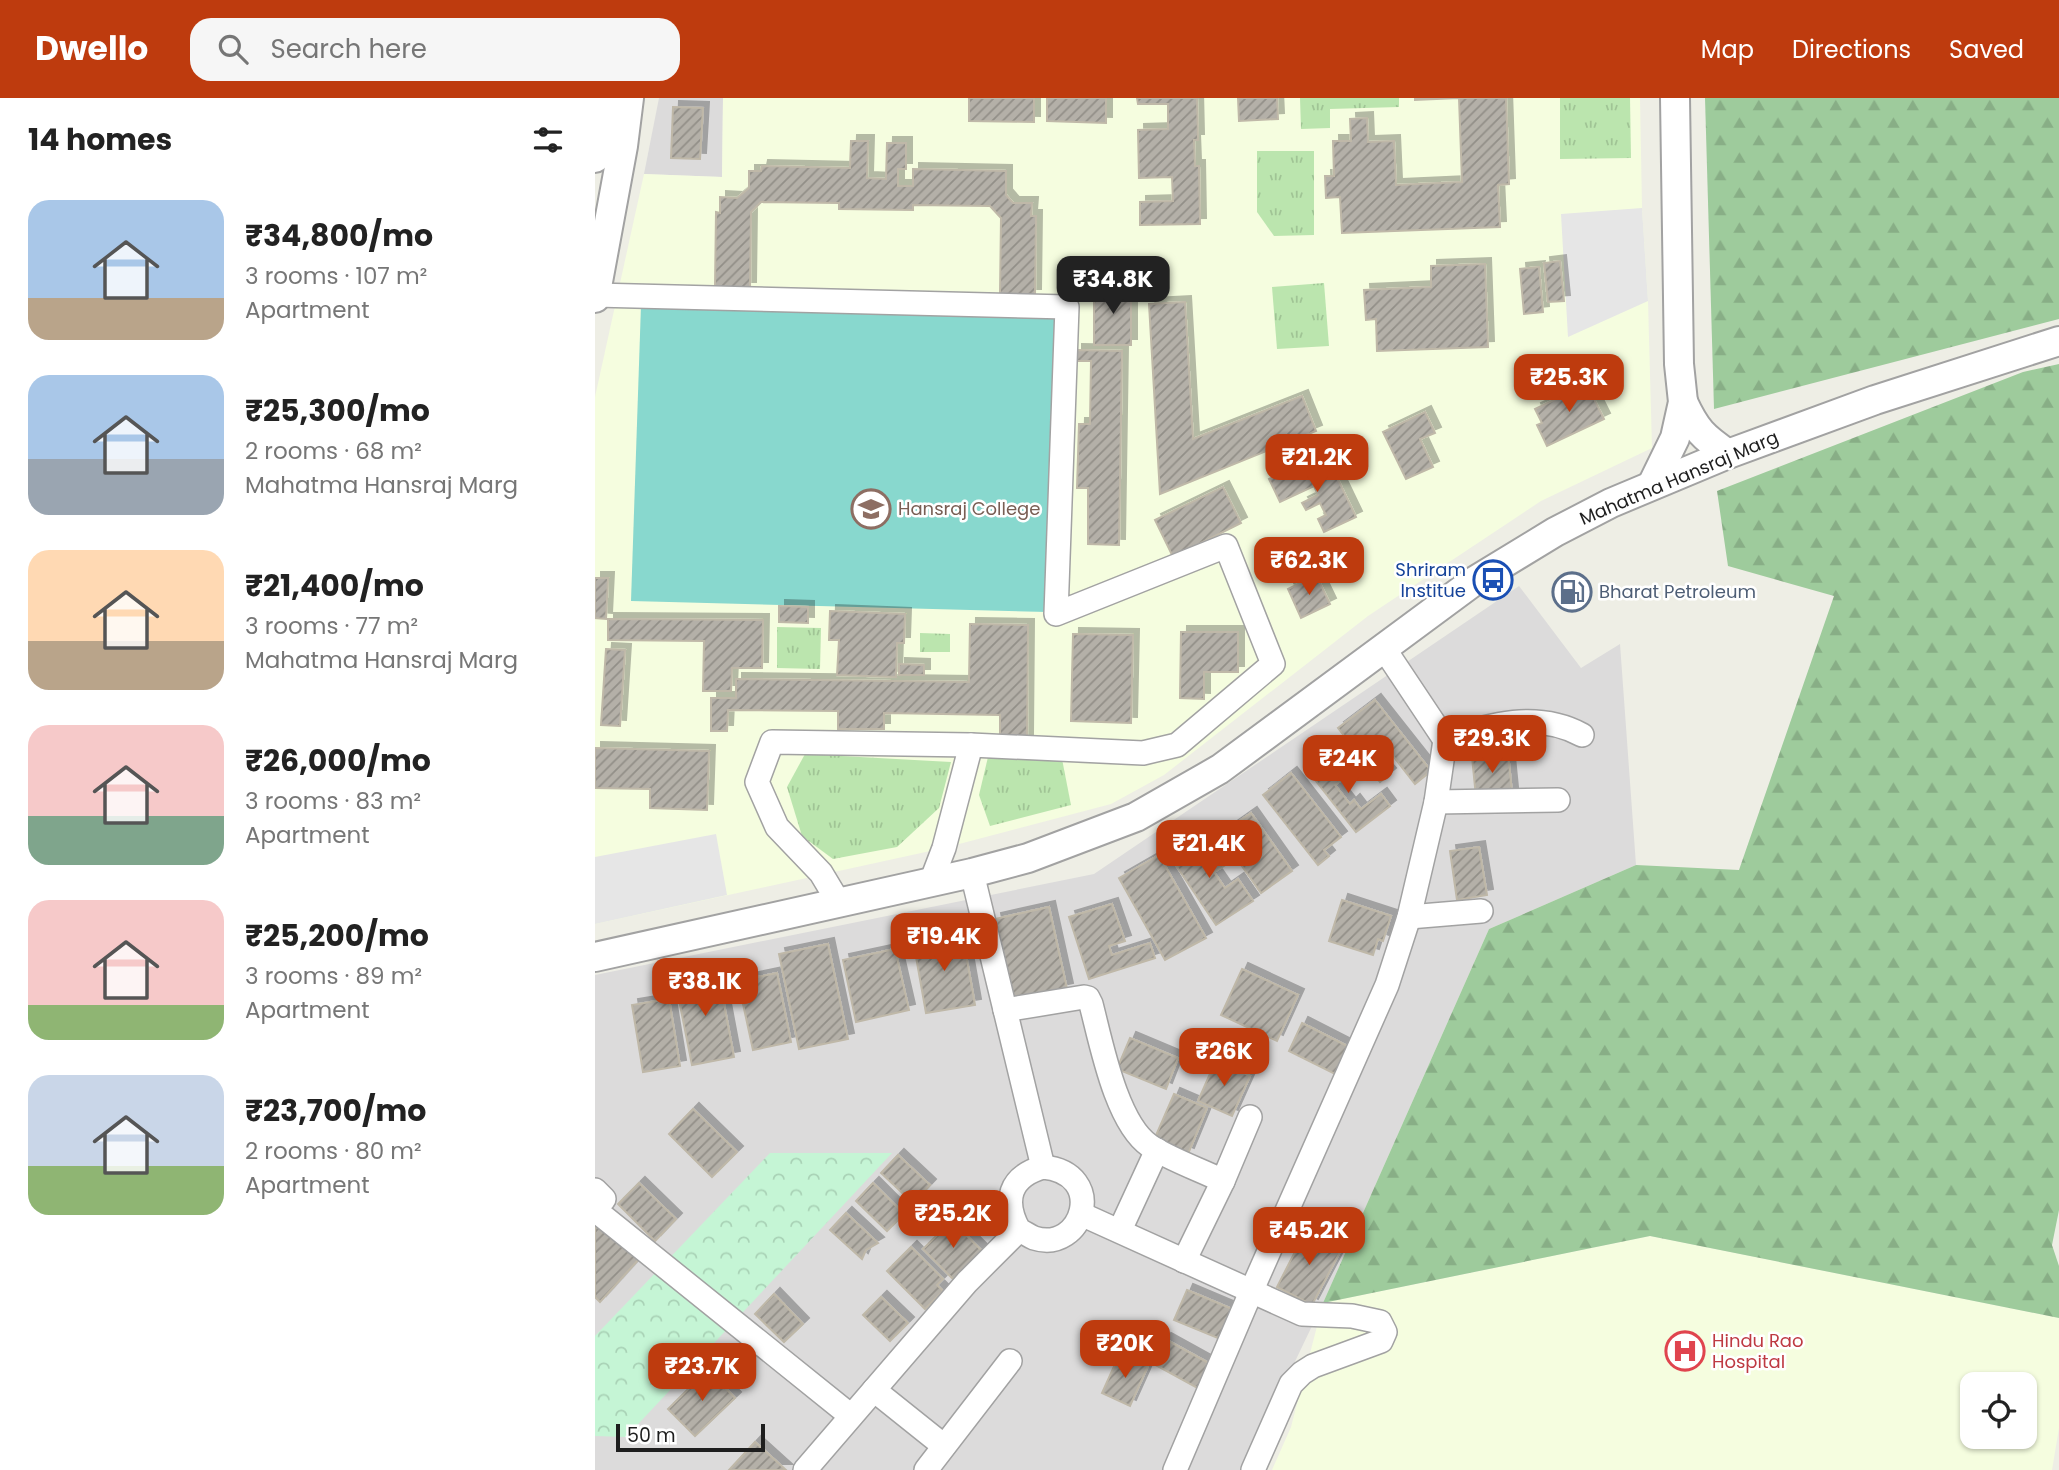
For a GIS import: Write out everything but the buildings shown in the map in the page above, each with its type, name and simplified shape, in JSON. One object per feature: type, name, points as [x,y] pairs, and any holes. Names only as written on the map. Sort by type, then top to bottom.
[{"type":"street","points":[[595,152],[603,98]]},
{"type":"street","points":[[629,98],[623,146],[595,297],[1067,307],[1056,614],[1226,546],[1273,664],[1177,745],[1143,753],[971,745],[772,742],[757,782],[777,827],[821,873],[839,903]]},
{"type":"street","points":[[1652,485],[1675,438],[1683,402],[1679,364],[1675,98]]},
{"type":"street","name":"Mahatma Hansraj Marg","points":[[595,957],[972,873],[1028,858],[1136,817],[1220,769],[1473,582],[1555,532],[1611,503],[1728,454],[1875,400],[2059,341]]},
{"type":"street","points":[[1683,402],[1695,427],[1728,454]]},
{"type":"street","points":[[1175,1470],[1387,985],[1409,917],[1436,802],[1445,740],[1383,647]]},
{"type":"street","points":[[1445,740],[1522,721],[1562,726],[1582,735]]},
{"type":"street","points":[[931,882],[944,848],[971,745]]},
{"type":"street","points":[[1436,802],[1558,800]]},
{"type":"street","points":[[972,873],[1043,1167]]},
{"type":"street","points":[[1409,917],[1481,911]]},
{"type":"street","points":[[1005,1010],[1088,998],[1125,1116],[1135,1132],[1148,1145],[1223,1181]]},
{"type":"street","points":[[1184,1261],[1251,1116]]},
{"type":"street","points":[[1120,1230],[1157,1150]]},
{"type":"street","points":[[1043,1167],[1057,1169],[1069,1176],[1078,1186],[1082,1200],[1081,1214],[1074,1227],[1063,1236],[1050,1240],[1035,1238],[1019,1230],[1010,1207],[1011,1193],[1018,1181],[1029,1171],[1043,1167]]},
{"type":"street","points":[[595,1190],[604,1199],[595,1210],[851,1416]]},
{"type":"street","points":[[1081,1214],[1302,1314],[1352,1316],[1380,1322],[1385,1332],[1381,1341],[1313,1366],[1291,1384],[1253,1470]]},
{"type":"street","points":[[805,1470],[967,1282],[1019,1230]]},
{"type":"street","points":[[926,1470],[1010,1361]]},
{"type":"street","points":[[874,1390],[944,1446]]},
{"type":"shaded area","points":[[659,98],[723,98],[722,177],[644,174]]},
{"type":"shaded area","name":"Hansraj College","points":[[723,98],[1640,98],[1652,448],[1541,501],[1368,616],[1164,775],[1111,804],[944,848],[595,924],[595,397],[644,174],[722,177]]},
{"type":"shaded area","points":[[1642,208],[1648,301],[1568,337],[1561,214]]},
{"type":"shaded area","points":[[641,305],[1055,316],[1047,612],[631,601]]},
{"type":"shaded area","points":[[1519,586],[1581,668],[1620,644],[1636,865],[1489,929],[1323,1303],[1243,1470],[595,1470],[595,975],[1094,874]]},
{"type":"shaded area","points":[[716,834],[727,895],[595,924],[595,857]]},
{"type":"shaded area","name":"Hindu Rao Hospital","points":[[1650,1236],[2059,1318],[2059,1428],[2052,1470],[1272,1470],[1291,1427],[1323,1303]]},
{"type":"green space","points":[[1300,98],[1399,98],[1399,107],[1330,109],[1330,128],[1301,129]]},
{"type":"green space","points":[[1560,98],[1630,98],[1631,158],[1560,159]]},
{"type":"green space","points":[[1705,98],[2059,98],[2059,319],[1714,409]]},
{"type":"green space","points":[[1257,151],[1314,151],[1314,235],[1274,236],[1257,212]]},
{"type":"green space","points":[[1324,283],[1329,346],[1277,349],[1272,287]]},
{"type":"green space","points":[[2059,364],[2059,1210],[2052,1245],[2059,1266],[2059,1318],[1650,1236],[1323,1303],[1489,929],[1636,865],[1739,870],[1834,596],[1728,566],[1717,491],[2023,372]]},
{"type":"green space","points":[[777,627],[821,628],[820,669],[777,668]]},
{"type":"green space","points":[[920,633],[950,634],[950,652],[920,652]]},
{"type":"green space","points":[[805,754],[951,762],[939,808],[897,847],[833,859],[802,836],[787,787]]},
{"type":"green space","points":[[988,757],[1062,759],[1071,805],[990,826],[979,795]]},
{"type":"green space","points":[[770,1153],[892,1153],[626,1437],[595,1436],[595,1336]]},
{"type":"place","name":"Hansraj College","points":[[871,509]]},
{"type":"place","name":"Shriram Institue","points":[[1493,580]]},
{"type":"place","name":"Bharat Petroleum","points":[[1572,592]]},
{"type":"place","name":"Hindu Rao Hospital","points":[[1685,1351]]}]
